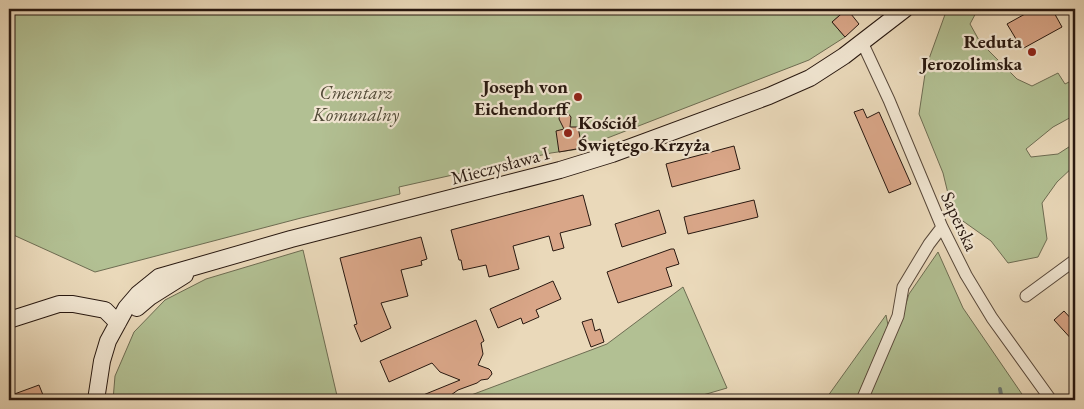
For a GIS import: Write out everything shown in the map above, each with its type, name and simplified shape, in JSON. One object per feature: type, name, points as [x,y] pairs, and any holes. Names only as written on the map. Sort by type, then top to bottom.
[{"type":"main road","name":"Mieczysława I","points":[[879,28],[893,9]]},
{"type":"main road","name":"Mieczysława I","points":[[118,323],[150,297],[198,267],[291,239],[409,210],[604,157],[790,88],[827,68],[905,9]]},
{"type":"main road","points":[[9,320],[59,304],[73,304],[104,310],[118,323],[108,341],[102,361],[96,400]]},
{"type":"street","name":"Saperska","points":[[862,42],[889,100],[942,227],[980,300],[1019,358],[1051,400]]},
{"type":"street","points":[[862,400],[898,316],[903,287],[929,244],[942,227]]},
{"type":"street","points":[[1026,296],[1075,260]]},
{"type":"green space","name":"Cmentarz Komunalny","points":[[9,9],[847,9],[832,22],[845,37],[809,60],[579,149],[551,153],[399,187],[400,194],[95,272],[9,233]]},
{"type":"green space","points":[[947,9],[978,9],[970,24],[980,42],[1017,79],[1032,86],[1058,73],[1065,84],[1075,79],[1075,115],[1053,127],[1026,149],[1031,157],[1058,154],[1075,143],[1075,165],[1057,182],[1042,203],[1047,239],[1038,257],[1008,263],[991,241],[953,214],[943,173],[919,114],[925,74]]},
{"type":"green space","points":[[303,250],[338,400],[113,400],[115,376],[134,332],[165,300],[206,279]]},
{"type":"green space","points":[[938,252],[963,308],[1026,400],[868,400],[900,323],[909,294]]},
{"type":"green space","points":[[683,287],[727,388],[686,400],[458,400],[607,344]]},
{"type":"green space","points":[[886,315],[888,325],[856,400],[825,400]]},
{"type":"building","points":[[847,9],[859,24],[845,37],[832,22]]},
{"type":"building","points":[[1034,9],[1052,9],[1062,27],[1022,49],[1007,24]]},
{"type":"building","points":[[863,109],[867,118],[879,112],[911,184],[889,193],[854,112]]},
{"type":"building","name":"Kościół Świętego Krzyża","points":[[567,112],[571,117],[570,127],[578,127],[582,148],[559,152],[556,131],[564,129],[559,119],[560,113]]},
{"type":"building","points":[[734,146],[740,169],[672,187],[666,164]]},
{"type":"building","points":[[583,195],[591,225],[560,233],[564,248],[553,251],[549,236],[513,246],[519,269],[489,277],[486,265],[463,270],[451,230]]},
{"type":"building","points":[[754,200],[758,217],[688,234],[684,217]]},
{"type":"building","points":[[659,210],[666,233],[622,247],[615,224]]},
{"type":"building","points":[[421,237],[427,259],[421,261],[422,265],[401,270],[408,296],[381,303],[391,328],[361,342],[354,325],[357,324],[340,258]]},
{"type":"building","points":[[674,249],[679,264],[666,268],[672,286],[618,303],[607,272]]},
{"type":"building","points":[[553,281],[561,299],[536,310],[539,317],[523,324],[521,318],[498,328],[490,309]]},
{"type":"building","points":[[1064,311],[1075,323],[1075,343],[1054,320]]},
{"type":"building","points":[[592,319],[595,331],[600,329],[604,342],[591,347],[582,322]]},
{"type":"building","points":[[476,320],[484,341],[481,343],[483,354],[478,365],[491,371],[492,374],[488,379],[458,390],[444,400],[411,400],[460,380],[440,372],[432,363],[389,382],[380,361]]},
{"type":"building","points":[[39,385],[45,400],[9,400],[9,396]]},
{"type":"waterway","points":[[1000,389],[1002,400]]},
{"type":"place","name":"Reduta Jerozolimska","points":[[1032,52]]},
{"type":"place","name":"Joseph von Eichendorff","points":[[578,97]]},
{"type":"place","name":"Kościół Świętego Krzyża","points":[[568,133]]}]
